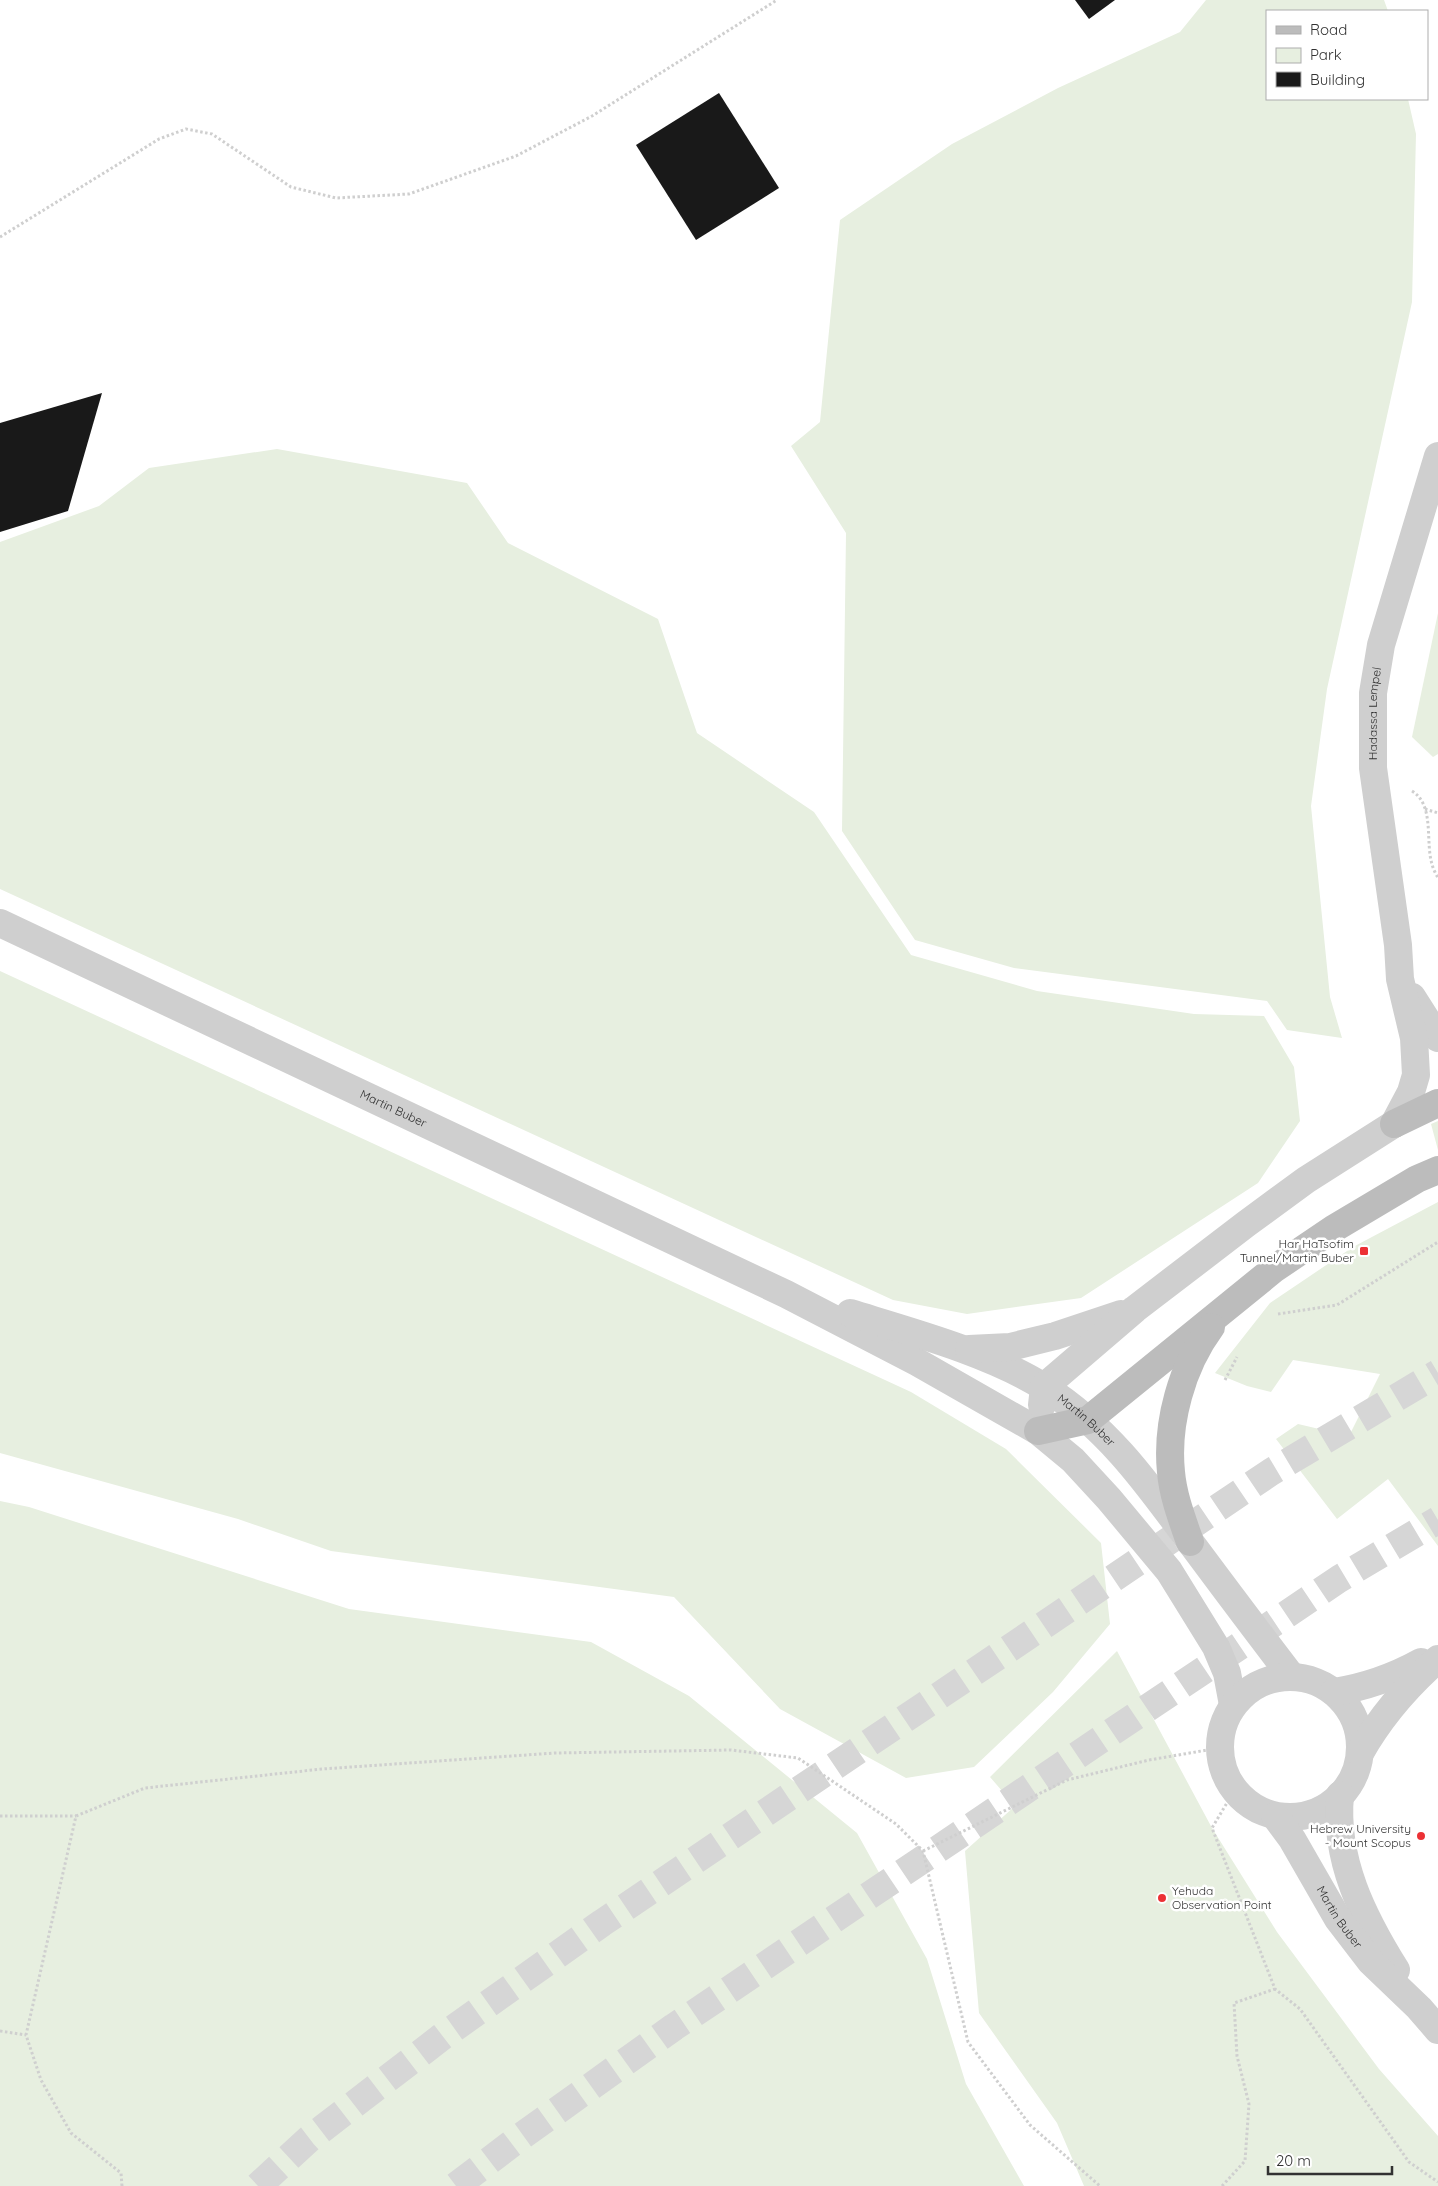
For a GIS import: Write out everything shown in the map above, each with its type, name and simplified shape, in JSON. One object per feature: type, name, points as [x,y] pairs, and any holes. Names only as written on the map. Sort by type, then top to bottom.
[{"type":"main road","points":[[1394,1124],[1438,1103]]},
{"type":"main road","points":[[1038,1430],[1088,1420],[1226,1306],[1274,1269],[1333,1229],[1417,1179],[1438,1170]]},
{"type":"main road","points":[[1190,1542],[1176,1499],[1171,1472],[1170,1445],[1173,1421],[1189,1365],[1203,1337],[1226,1306]]},
{"type":"street","name":"Hadassa Lempel","points":[[1394,1124],[1411,1092],[1416,1075],[1414,1038],[1400,979],[1398,945],[1373,768],[1373,693],[1381,645],[1438,456]]},
{"type":"street","name":"Martin Buber","points":[[0,922],[786,1294],[917,1362],[1038,1430],[1073,1460],[1169,1571],[1216,1647],[1226,1673],[1233,1705]]},
{"type":"street","name":"Hadassa Lempel","points":[[1400,979],[1438,1038]]},
{"type":"street","points":[[1038,1430],[1044,1387],[1135,1309],[1306,1180],[1394,1124]]},
{"type":"street","name":"Martin Buber","points":[[786,1294],[901,1329],[997,1363],[1044,1387],[1088,1420],[1124,1453],[1292,1677]]},
{"type":"street","points":[[958,1349],[1019,1345],[1055,1336],[1135,1309]]},
{"type":"street","points":[[1334,1692],[1363,1688],[1395,1677],[1438,1653]]},
{"type":"street","points":[[1360,1753],[1358,1729],[1349,1708],[1334,1692],[1314,1681],[1292,1677],[1270,1680],[1250,1690],[1233,1705],[1223,1725],[1219,1748],[1223,1770],[1234,1791],[1252,1807],[1274,1816],[1298,1817],[1321,1810],[1340,1796],[1354,1776],[1360,1753],[1376,1725],[1397,1697],[1438,1659]]},
{"type":"street","name":"Martin Buber","points":[[1340,1796],[1338,1818],[1344,1856],[1357,1900],[1419,2008]]},
{"type":"street","name":"Martin Buber","points":[[1274,1816],[1292,1839],[1338,1919],[1371,1962],[1419,2008],[1438,2030]]},
{"type":"path","points":[[0,237],[159,139],[186,128],[212,134],[291,187],[336,198],[409,194],[516,156],[592,116],[777,0]]},
{"type":"path","points":[[1438,812],[1425,809],[1432,863],[1438,878]]},
{"type":"path","points":[[1268,1316],[1337,1305],[1438,1242]]},
{"type":"path","points":[[923,1851],[1066,1780],[1149,1760],[1219,1748]]},
{"type":"path","points":[[0,1816],[76,1816],[145,1788],[322,1769],[555,1753],[731,1750],[798,1758],[896,1824],[923,1851],[968,2042],[1030,2125],[1100,2186]]},
{"type":"path","points":[[1234,1791],[1212,1828],[1275,1989],[1300,2009],[1409,2162],[1438,2182]]},
{"type":"path","points":[[76,1816],[26,2034],[41,2080],[71,2133],[121,2173],[122,2186]]},
{"type":"path","points":[[1222,2186],[1245,2161],[1249,2104],[1237,2056],[1234,2003],[1275,1989]]},
{"type":"path","points":[[0,2031],[26,2034]]},
{"type":"green space","points":[[1206,0],[1384,0],[1388,10],[1266,10],[1266,100],[1408,100],[1416,134],[1412,302],[1327,689],[1311,806],[1330,997],[1342,1038],[1287,1030],[1267,1001],[1014,968],[915,940],[842,831],[846,533],[791,446],[820,422],[840,220],[952,144],[1058,88],[1180,32]]},
{"type":"green space","points":[[277,449],[467,483],[508,543],[658,619],[697,733],[814,812],[911,955],[1037,991],[1194,1014],[1264,1016],[1294,1067],[1300,1121],[1258,1183],[1081,1298],[967,1314],[893,1300],[0,889],[0,542],[99,506],[149,468]]},
{"type":"green space","points":[[1438,613],[1438,754],[1433,757],[1412,737]]},
{"type":"green space","points":[[0,971],[911,1392],[1006,1449],[1101,1543],[1110,1624],[1053,1692],[974,1767],[906,1778],[780,1709],[674,1597],[331,1551],[238,1519],[0,1453]]},
{"type":"green space","points":[[1438,1121],[1438,1150],[1431,1124]]},
{"type":"green space","points":[[1438,1202],[1438,1546],[1388,1479],[1337,1519],[1276,1439],[1298,1424],[1349,1436],[1380,1374],[1293,1360],[1271,1392],[1247,1386],[1215,1373],[1270,1303],[1353,1247]]},
{"type":"green space","points":[[0,1501],[29,1507],[349,1609],[591,1642],[689,1696],[857,1833],[927,1959],[966,2084],[1024,2186],[0,2186]]},
{"type":"green space","points":[[1117,1651],[1212,1828],[1277,1932],[1379,2069],[1438,2136],[1438,2186],[1084,2186],[1057,2123],[979,2013],[965,1851],[1015,1806],[990,1777]]},
{"type":"building","points":[[1075,0],[1115,0],[1089,19]]},
{"type":"building","points":[[719,93],[779,188],[696,240],[636,145]]},
{"type":"building","points":[[102,393],[68,511],[0,532],[0,423]]},
{"type":"tunnel","points":[[258,2186],[309,2139],[443,2036],[602,1923],[1271,1472],[1438,1373]]},
{"type":"tunnel","points":[[456,2186],[519,2138],[674,2027],[1339,1579],[1438,1520]]},
{"type":"place","name":"Har HaTsofim Tunnel/Martin Buber","points":[[1364,1251]]},
{"type":"place","name":"Hebrew University - Mount Scopus","points":[[1421,1836]]},
{"type":"place","name":"Yehuda Observation Point","points":[[1162,1898]]}]
